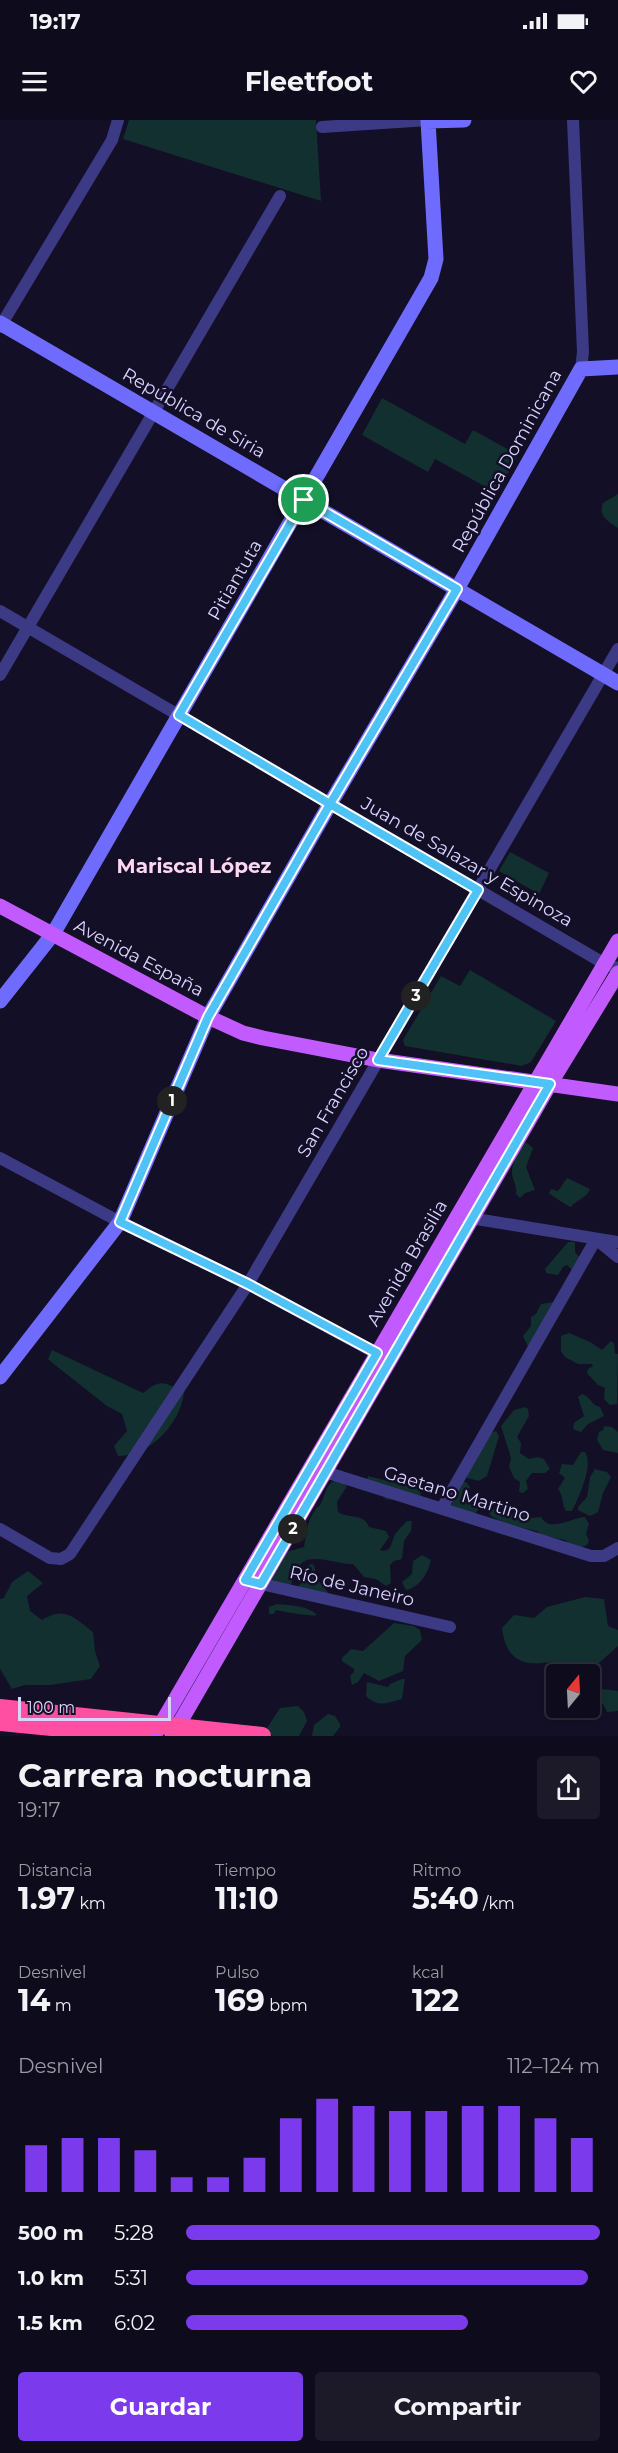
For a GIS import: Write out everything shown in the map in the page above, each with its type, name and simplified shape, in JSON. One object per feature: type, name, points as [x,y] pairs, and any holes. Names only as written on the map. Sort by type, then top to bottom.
[{"type":"highway","points":[[0,1708],[163,1731]]},
{"type":"highway","points":[[0,1722],[262,1736]]},
{"type":"main road","name":"Avenida España","points":[[0,906],[208,1017],[243,1033],[378,1060],[618,1094]]},
{"type":"main road","name":"Avenida Brasilia","points":[[383,1357],[474,1219],[543,1083],[611,966],[618,941]]},
{"type":"main road","name":"Avenida Brasilia","points":[[163,1731],[261,1584],[319,1470],[383,1357],[457,1216],[618,973]]},
{"type":"main road","name":"Avenida Brasilia","points":[[163,1731],[245,1580],[319,1470]]},
{"type":"street","points":[[1,325],[112,140],[118,120]]},
{"type":"street","points":[[322,128],[464,120]]},
{"type":"street","name":"República Dominicana","points":[[0,1377],[120,1222],[208,1017],[457,589],[581,369],[583,352],[573,120]]},
{"type":"street","name":"Pitiantuta","points":[[0,1001],[53,934],[432,275],[436,259],[428,121]]},
{"type":"street","points":[[0,675],[152,411],[280,196]]},
{"type":"street","name":"República de Siria","points":[[1,325],[618,683]]},
{"type":"street","points":[[581,369],[618,367]]},
{"type":"street","name":"Juan de Salazar y Espinoza","points":[[0,611],[611,966]]},
{"type":"street","name":"San Francisco","points":[[0,1529],[50,1558],[61,1559],[70,1554],[248,1284],[618,649]]},
{"type":"street","points":[[0,1158],[120,1222],[248,1284],[383,1357]]},
{"type":"street","points":[[457,1216],[618,1242]]},
{"type":"street","points":[[596,1239],[618,1257]]},
{"type":"street","points":[[442,1508],[596,1239]]},
{"type":"street","name":"Gaetano Martino","points":[[319,1470],[591,1556],[604,1556],[618,1548]]},
{"type":"street","name":"Río de Janeiro","points":[[245,1580],[450,1627]]},
{"type":"green space","points":[[129,120],[316,120],[321,201],[123,139]]},
{"type":"green space","points":[[382,398],[465,444],[473,430],[518,455],[497,493],[435,459],[428,472],[362,435]]},
{"type":"green space","points":[[618,494],[618,528],[605,518],[602,508],[603,503]]},
{"type":"green space","points":[[510,852],[549,873],[539,894],[499,871]]},
{"type":"green space","points":[[470,970],[556,1021],[531,1062],[522,1066],[405,1046],[403,1040],[441,976],[460,986]]},
{"type":"green space","points":[[526,1142],[533,1148],[526,1167],[535,1190],[525,1193],[520,1198],[516,1194],[512,1170],[516,1157]]},
{"type":"green space","points":[[567,1178],[590,1189],[571,1207],[549,1193],[551,1189],[558,1191]]},
{"type":"green space","points":[[568,1242],[575,1242],[575,1252],[579,1257],[572,1270],[567,1265],[558,1275],[546,1273],[545,1269]]},
{"type":"green space","points":[[553,1302],[529,1349],[523,1336],[531,1326],[531,1317],[536,1314],[541,1304]]},
{"type":"green space","points":[[569,1333],[602,1350],[611,1341],[614,1343],[615,1353],[618,1354],[617,1404],[610,1405],[604,1399],[605,1388],[598,1385],[587,1373],[588,1369],[593,1366],[592,1364],[578,1364],[565,1357],[561,1351],[561,1336]]},
{"type":"green space","points":[[52,1350],[143,1393],[154,1385],[163,1383],[184,1393],[170,1427],[162,1436],[141,1451],[118,1456],[114,1446],[127,1431],[122,1414],[107,1406],[48,1359]]},
{"type":"green space","points":[[582,1394],[600,1407],[604,1416],[588,1424],[581,1432],[573,1429],[574,1423],[584,1416],[578,1397]]},
{"type":"green space","points":[[525,1407],[528,1409],[529,1416],[517,1437],[521,1443],[520,1453],[529,1459],[538,1457],[544,1459],[550,1469],[545,1473],[532,1473],[526,1481],[528,1489],[523,1493],[519,1492],[520,1482],[514,1478],[509,1467],[511,1458],[501,1426],[514,1410]]},
{"type":"green space","points":[[604,1426],[612,1427],[618,1432],[618,1453],[603,1450],[597,1440]]},
{"type":"green space","points":[[496,1431],[499,1436],[487,1476],[479,1481],[467,1478],[465,1475],[490,1433]]},
{"type":"green space","points":[[581,1452],[585,1452],[587,1458],[587,1473],[572,1511],[566,1511],[558,1489],[565,1478],[559,1473],[562,1464],[573,1465]]},
{"type":"green space","points":[[595,1469],[607,1472],[611,1477],[603,1493],[598,1512],[590,1516],[578,1510],[578,1507],[587,1497],[590,1477]]},
{"type":"green space","points":[[368,1476],[416,1488],[421,1493],[420,1497],[385,1499],[384,1493],[367,1481]]},
{"type":"green space","points":[[337,1479],[347,1486],[337,1502],[338,1512],[360,1518],[369,1527],[386,1531],[389,1537],[380,1550],[387,1550],[398,1530],[407,1521],[412,1521],[411,1531],[404,1541],[402,1559],[390,1565],[391,1583],[386,1586],[376,1579],[364,1577],[353,1564],[312,1559],[298,1567],[286,1594],[258,1570],[282,1553],[304,1547],[312,1514],[328,1487]]},
{"type":"green space","points":[[462,1482],[466,1482],[470,1487],[465,1497],[477,1505],[478,1510],[474,1515],[449,1506],[453,1503],[450,1498]]},
{"type":"green space","points":[[495,1508],[508,1515],[521,1512],[531,1518],[541,1517],[550,1524],[585,1517],[589,1524],[586,1534],[589,1541],[582,1547],[571,1545],[565,1540],[541,1535],[537,1531],[508,1525],[491,1516],[489,1513]]},
{"type":"green space","points":[[422,1555],[431,1560],[426,1574],[417,1585],[408,1590],[405,1589],[402,1582],[412,1574],[413,1561]]},
{"type":"green space","points":[[311,1564],[314,1565],[317,1579],[330,1595],[325,1602],[310,1601],[298,1590]]},
{"type":"green space","points":[[28,1571],[43,1583],[27,1596],[30,1611],[42,1620],[57,1614],[69,1615],[93,1632],[95,1651],[100,1666],[91,1679],[50,1685],[25,1685],[12,1689],[0,1669],[0,1599],[4,1598],[12,1582]]},
{"type":"green space","points":[[585,1597],[604,1599],[608,1626],[618,1630],[618,1646],[598,1664],[530,1663],[516,1658],[507,1647],[502,1628],[514,1615],[534,1618],[547,1607]]},
{"type":"green space","points":[[277,1604],[304,1608],[317,1615],[276,1610],[274,1614],[269,1614],[269,1607]]},
{"type":"green space","points":[[394,1623],[414,1626],[420,1630],[422,1640],[405,1656],[403,1671],[379,1681],[364,1673],[358,1682],[352,1685],[350,1676],[354,1669],[342,1661],[342,1658],[351,1649],[363,1651]]},
{"type":"green space","points":[[405,1679],[402,1699],[379,1703],[366,1696],[367,1682],[388,1687]]},
{"type":"green space","points":[[600,1688],[618,1691],[618,1711],[607,1712],[603,1704],[600,1704]]},
{"type":"green space","points":[[298,1706],[304,1712],[307,1721],[299,1736],[272,1736],[267,1728],[280,1708]]},
{"type":"green space","points":[[328,1714],[335,1716],[340,1727],[333,1736],[312,1736],[314,1725]]},
{"type":"district","name":"Mariscal López","points":[[194,866]]},
{"type":"route","points":[[304,500],[179,715],[330,804],[208,1017],[120,1222],[248,1284],[377,1353],[245,1580],[261,1584],[550,1084],[378,1060],[478,890],[330,804],[457,589],[304,500]]}]
